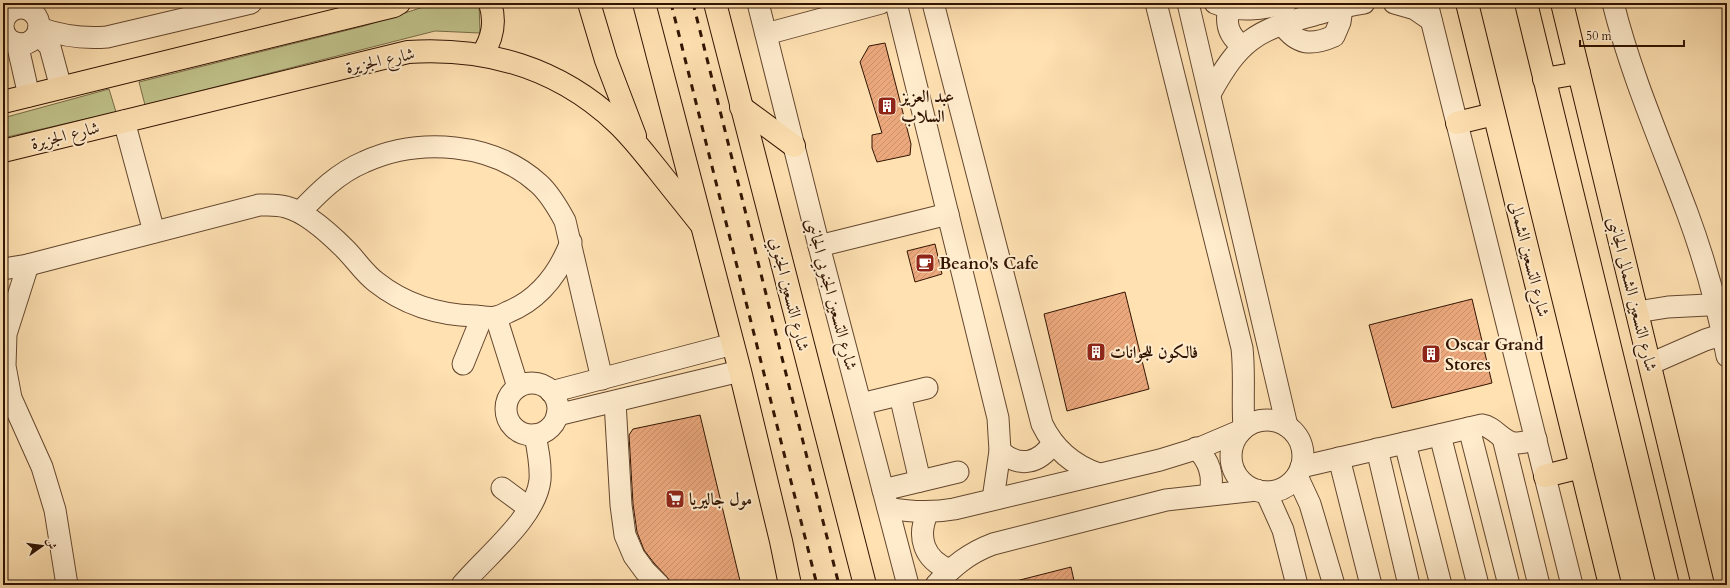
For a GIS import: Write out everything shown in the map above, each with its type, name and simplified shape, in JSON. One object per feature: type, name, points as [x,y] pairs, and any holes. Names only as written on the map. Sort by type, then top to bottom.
[{"type":"main road","points":[[3,102],[399,3]]},
{"type":"main road","points":[[482,54],[487,47],[493,29],[493,15],[490,3]]},
{"type":"main road","points":[[589,3],[606,60],[638,145]]},
{"type":"main road","points":[[644,3],[700,224],[740,371],[781,541],[790,585]]},
{"type":"main road","name":"شارع التسعين الجنوبي","points":[[715,3],[865,585]]},
{"type":"main road","name":"شارع التسعين الشمالى","points":[[1467,3],[1610,585]]},
{"type":"main road","points":[[1526,3],[1668,585]]},
{"type":"main road","name":"شارع التسعين الشمالى الجانبى","points":[[1562,3],[1704,585]]},
{"type":"main road","name":"شارع الجزيرة","points":[[3,151],[408,52],[433,50],[482,54],[512,62],[540,72],[568,86],[606,113],[638,145],[700,224]]},
{"type":"main road","points":[[1544,79],[1579,73]]},
{"type":"main road","points":[[741,107],[794,146]]},
{"type":"main road","points":[[1457,123],[1494,114]]},
{"type":"main road","points":[[1627,417],[1661,409]]},
{"type":"main road","points":[[1545,476],[1581,467]]},
{"type":"street","points":[[38,31],[73,38],[90,39],[107,37],[251,3]]},
{"type":"street","name":"شارع التسعين الجنوبي الجانبى","points":[[758,3],[819,246],[908,585]]},
{"type":"street","points":[[766,34],[881,3]]},
{"type":"street","points":[[896,3],[998,418],[1000,451],[993,499]]},
{"type":"street","points":[[932,3],[1040,416],[1045,430],[1053,443],[1069,459],[1088,470],[1099,474]]},
{"type":"street","points":[[1156,3],[1242,348],[1244,371],[1242,408],[1243,429],[1233,446],[1232,464],[1241,480],[1248,486],[1261,491],[1283,530],[1297,585]]},
{"type":"street","points":[[1188,3],[1287,426]]},
{"type":"street","points":[[1222,5],[1239,10],[1262,9],[1286,3]]},
{"type":"street","points":[[1210,94],[1233,56],[1249,41],[1267,29],[1364,3]]},
{"type":"street","points":[[1395,3],[1415,9],[1429,11],[1572,585]]},
{"type":"street","points":[[1613,3],[1650,118],[1721,304],[1727,356]]},
{"type":"street","points":[[1222,5],[1228,28],[1235,40],[1243,46]]},
{"type":"street","points":[[29,96],[4,28],[4,21],[11,6],[26,8],[36,15],[38,31],[50,47],[61,88]]},
{"type":"street","points":[[1282,24],[1289,34],[1297,40],[1308,43],[1322,41],[1334,36],[1340,22],[1342,8]]},
{"type":"street","points":[[10,45],[25,43],[32,40],[38,31]]},
{"type":"street","points":[[130,120],[159,231]]},
{"type":"street","points":[[300,212],[318,192],[340,175],[364,162],[390,152],[416,147],[444,147],[471,150],[497,158],[522,170],[540,184],[554,201],[565,221],[602,378]]},
{"type":"street","points":[[3,269],[28,265],[259,205],[273,204],[300,212],[345,249],[359,267],[376,282],[395,295],[415,305],[436,312],[459,316],[489,317],[517,309],[535,297],[559,269],[571,242]]},
{"type":"street","points":[[819,246],[948,214]]},
{"type":"street","points":[[28,265],[6,334],[5,366],[11,398],[42,467],[55,510],[66,585]]},
{"type":"street","points":[[1637,312],[1668,307],[1721,304]]},
{"type":"street","points":[[463,364],[489,317]]},
{"type":"street","points":[[489,317],[518,387]]},
{"type":"street","points":[[1650,364],[1725,333]]},
{"type":"street","points":[[551,392],[733,344]]},
{"type":"street","points":[[643,368],[650,394]]},
{"type":"street","points":[[557,415],[650,394],[740,371]]},
{"type":"street","points":[[525,384],[539,384],[551,392],[556,399],[558,407],[557,415],[549,428],[535,435],[518,431],[512,425],[508,418],[506,409],[507,400],[518,387],[525,384]]},
{"type":"street","points":[[861,404],[927,388]]},
{"type":"street","points":[[900,395],[920,481]]},
{"type":"street","points":[[615,402],[621,505],[625,535],[634,556],[645,571],[659,585]]},
{"type":"street","points":[[886,499],[908,511],[928,512],[954,509],[1160,460],[1196,448],[1243,429],[1252,423],[1270,420],[1287,426],[1294,432],[1299,440],[1303,458],[1299,471],[1283,488],[1210,494],[1166,500],[992,544],[974,552],[956,563],[936,585]]},
{"type":"street","points":[[1299,471],[1340,458],[1482,425],[1492,428],[1512,443],[1517,444],[1536,439]]},
{"type":"street","points":[[1469,428],[1509,585]]},
{"type":"street","points":[[462,585],[516,527],[536,498],[540,482],[541,466],[535,435]]},
{"type":"street","points":[[1440,435],[1478,585]]},
{"type":"street","points":[[1504,438],[1539,585]]},
{"type":"street","points":[[1000,451],[1013,460],[1028,461],[1042,456],[1053,443]]},
{"type":"street","points":[[1405,443],[1441,585]]},
{"type":"street","points":[[1196,448],[1206,459],[1211,473],[1212,487],[1210,494]]},
{"type":"street","points":[[1377,449],[1409,585]]},
{"type":"street","points":[[1340,458],[1371,585]]},
{"type":"street","points":[[1299,471],[1334,585]]},
{"type":"street","points":[[886,499],[920,481],[958,472]]},
{"type":"street","points":[[502,488],[529,508]]},
{"type":"street","points":[[928,512],[922,527],[922,539],[926,550],[936,562],[950,570]]},
{"type":"green space","points":[[436,3],[479,3],[480,33],[435,31],[145,105],[139,82],[364,26]]},
{"type":"green space","points":[[109,89],[116,112],[3,138],[3,118]]},
{"type":"building","name":"عبد العزيز السلاب","points":[[885,43],[911,144],[910,155],[877,162],[872,148],[872,135],[882,133],[860,62],[869,46]]},
{"type":"building","name":"Beano's Cafe","points":[[935,244],[942,274],[915,282],[907,251]]},
{"type":"building","name":"فالكون للجوانات","points":[[1125,292],[1149,389],[1067,411],[1044,314]]},
{"type":"building","name":"Oscar Grand Stores","points":[[1472,299],[1492,383],[1392,408],[1369,325]]},
{"type":"building","name":"مول جاليريا","points":[[700,415],[741,585],[671,585],[667,577],[644,550],[637,532],[633,504],[629,435],[633,429]]},
{"type":"building","points":[[1071,567],[1075,585],[1017,585],[1016,581]]},
{"type":"railway","points":[[671,3],[817,585]]},
{"type":"railway","points":[[693,3],[839,585]]},
{"type":"place","name":"عبد العزيز السلاب","points":[[887,106]]},
{"type":"place","name":"Beano's Cafe","points":[[925,263]]},
{"type":"place","name":"فالكون للجوانات","points":[[1096,352]]},
{"type":"place","name":"Oscar Grand Stores","points":[[1431,354]]},
{"type":"place","name":"مول جاليريا","points":[[675,499]]}]
